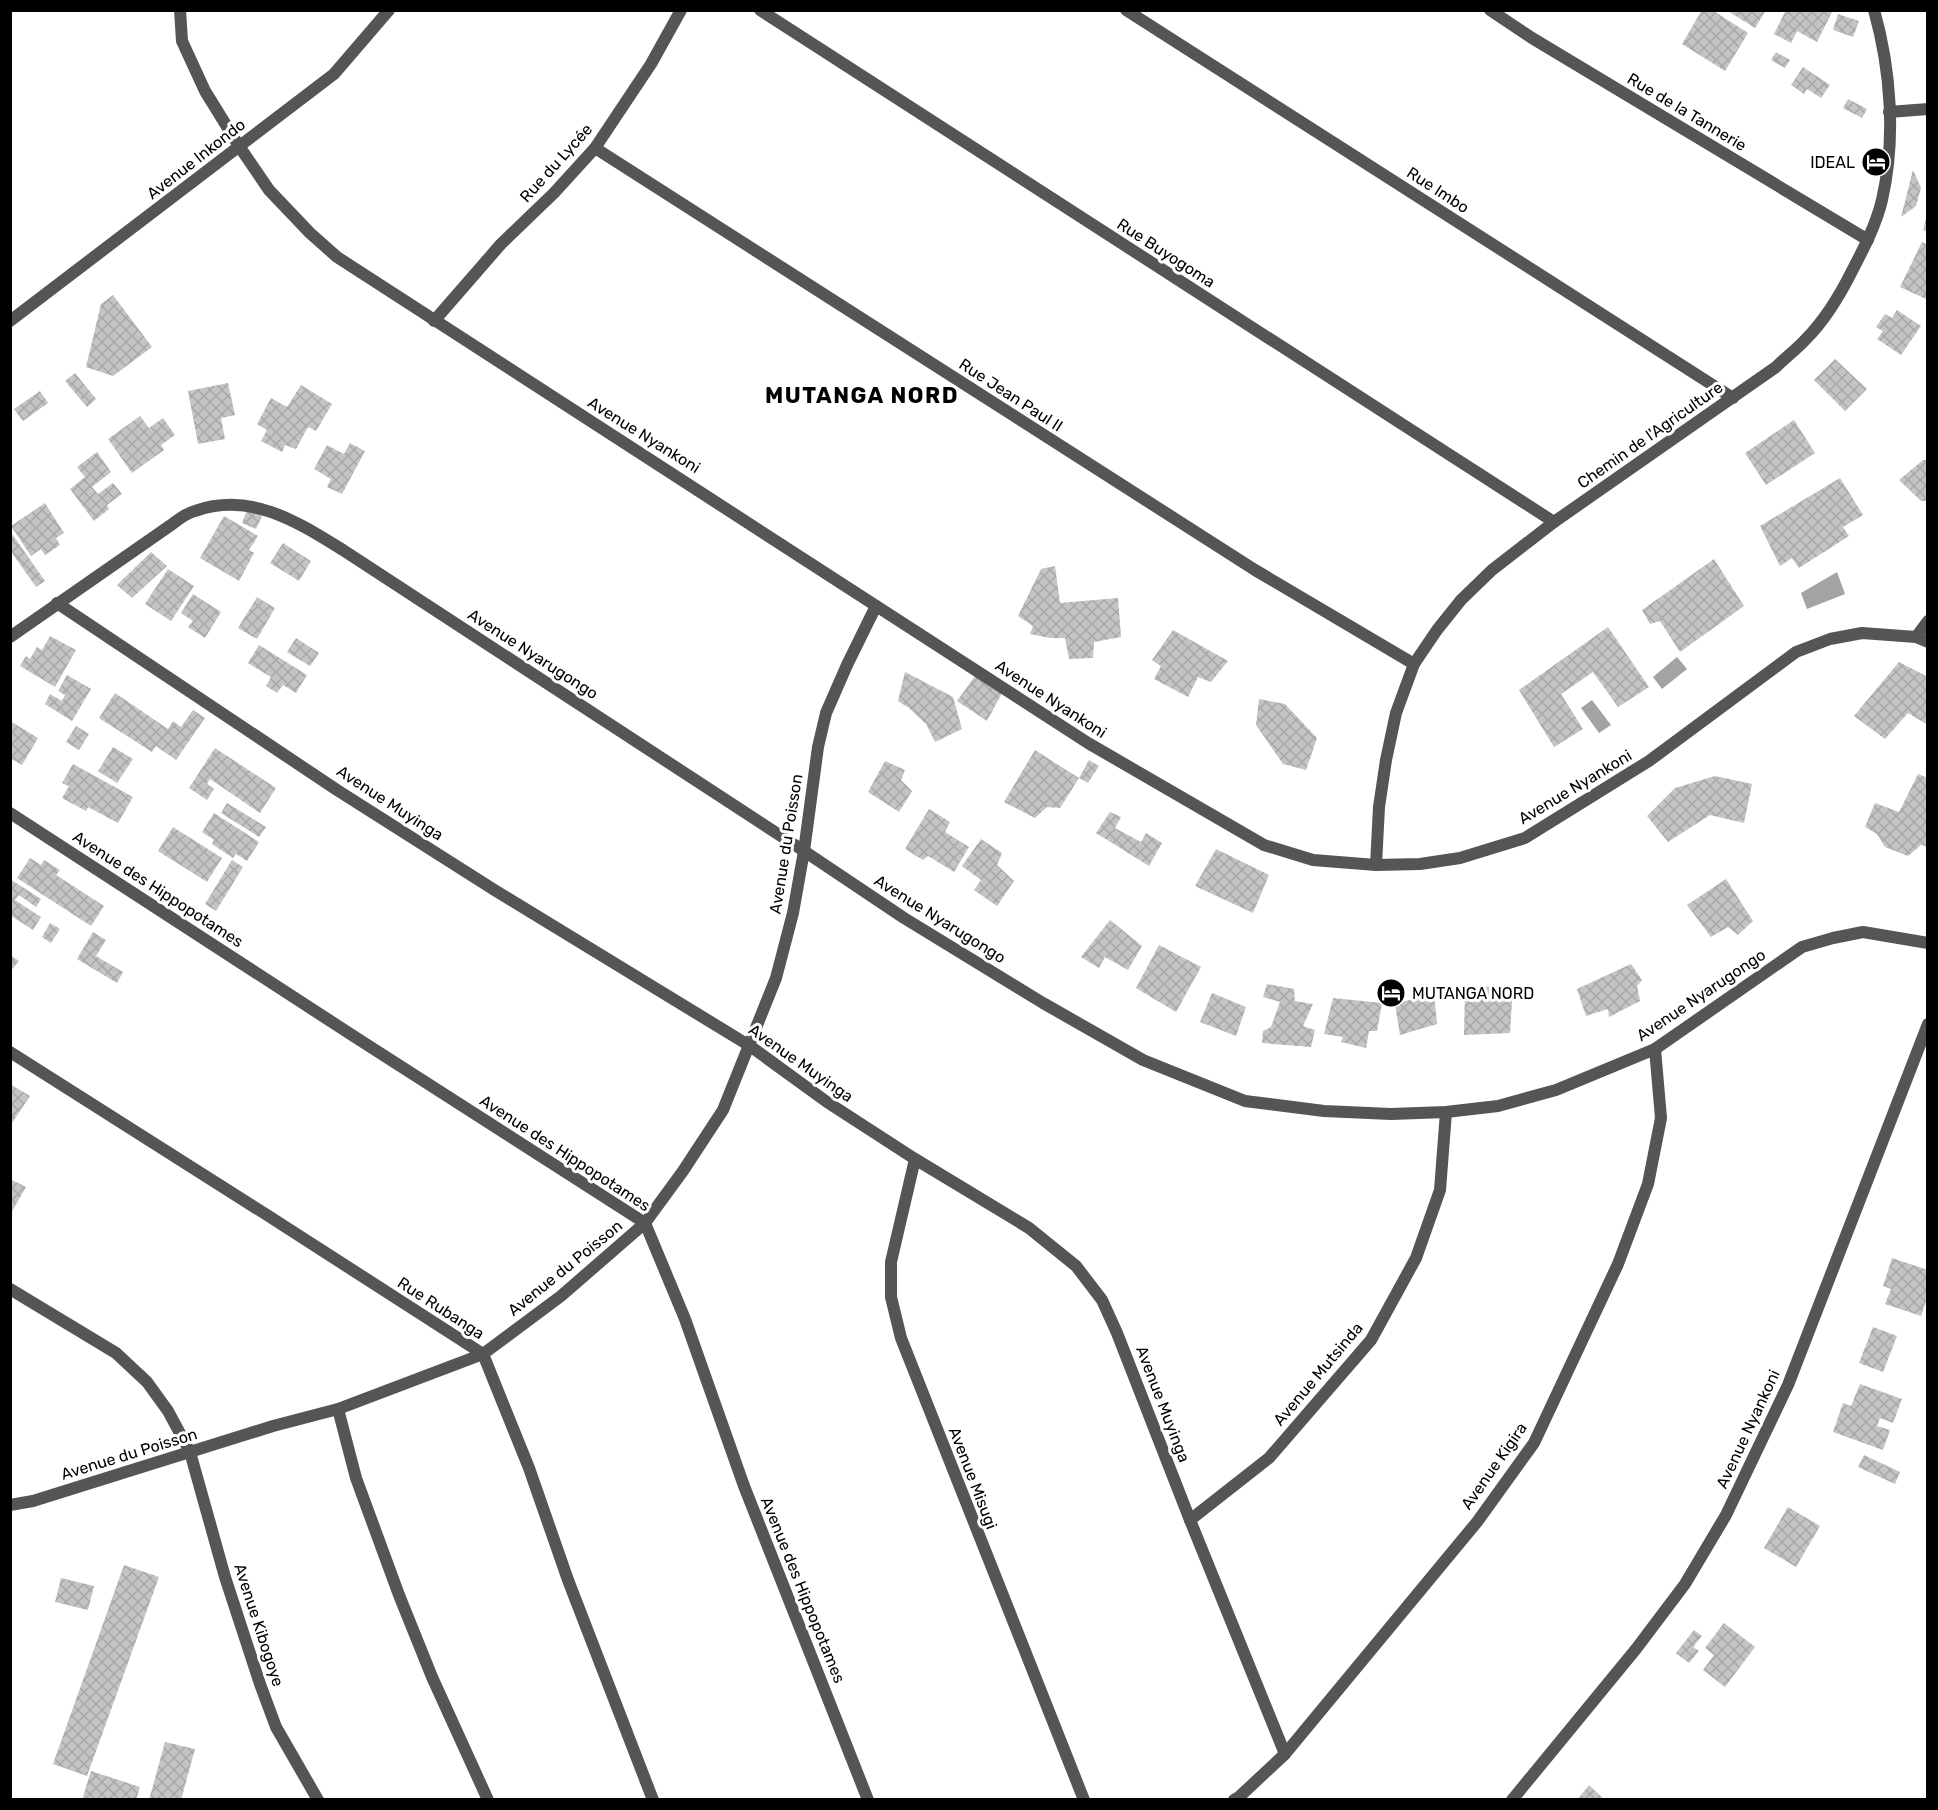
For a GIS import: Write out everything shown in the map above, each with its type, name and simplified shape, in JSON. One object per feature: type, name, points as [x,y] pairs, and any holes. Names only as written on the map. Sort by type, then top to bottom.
[{"type":"street","name":"Avenue Nyankoni","points":[[180,10],[182,41],[206,91],[239,146],[269,190],[310,233],[337,257],[1088,743],[1264,845],[1313,860],[1376,865],[1420,864],[1460,858],[1525,838],[1648,761],[1796,652],[1830,639],[1862,633],[1922,640]]},
{"type":"street","name":"Avenue Inkondo","points":[[10,321],[334,74],[389,10]]},
{"type":"street","name":"Rue du Lycée","points":[[434,321],[501,244],[554,193],[595,148],[651,64],[681,10]]},
{"type":"street","name":"Rue Buyogoma","points":[[760,10],[1554,522]]},
{"type":"street","name":"Rue Imbo","points":[[1126,10],[1733,398]]},
{"type":"street","name":"Rue de la Tannerie","points":[[1490,10],[1532,38],[1868,240]]},
{"type":"street","name":"Chemin de l'Agriculture","points":[[1376,865],[1379,807],[1396,713],[1414,664],[1461,600],[1492,570],[1554,522],[1671,438],[1776,367],[1808,338],[1840,294],[1868,240],[1882,201],[1889,159],[1886,76],[1874,10]]},
{"type":"street","points":[[1889,112],[1928,109]]},
{"type":"street","name":"Rue Jean Paul II","points":[[595,148],[1255,570],[1414,664]]},
{"type":"street","name":"Avenue Nyarugongo","points":[[10,637],[193,511],[216,506],[255,506],[274,513],[345,552],[804,850],[904,918],[1043,1003],[1143,1060],[1245,1101],[1324,1112],[1391,1114],[1446,1112],[1498,1106],[1556,1090],[1655,1049],[1802,947],[1863,932],[1928,943]]},
{"type":"street","name":"Avenue Muyinga","points":[[57,603],[337,790],[750,1046],[827,1102],[1029,1228],[1076,1266],[1102,1300],[1118,1333],[1190,1520],[1285,1754]]},
{"type":"street","name":"Avenue du Poisson","points":[[10,1505],[33,1501],[273,1426],[338,1409],[483,1354],[561,1296],[645,1223],[723,1110],[776,978],[793,913],[818,747],[826,713],[876,606]]},
{"type":"street","points":[[1922,640],[1928,621]]},
{"type":"street","name":"Avenue des Hippopotames","points":[[10,813],[645,1223],[685,1319],[744,1486],[868,1800]]},
{"type":"street","name":"Avenue Nyankoni","points":[[1512,1800],[1636,1649],[1678,1593],[1726,1515],[1788,1385],[1928,1024]]},
{"type":"street","name":"Avenue Kigira","points":[[1234,1800],[1285,1754],[1477,1522],[1534,1443],[1618,1264],[1648,1184],[1661,1118],[1655,1049]]},
{"type":"street","name":"Rue Rubanga","points":[[10,1052],[483,1354],[529,1468],[568,1580],[653,1800]]},
{"type":"street","name":"Avenue Mutsinda","points":[[1190,1520],[1269,1458],[1371,1340],[1416,1258],[1440,1190],[1446,1112]]},
{"type":"street","name":"Avenue Misugi","points":[[915,1159],[891,1262],[891,1297],[901,1338],[1084,1800]]},
{"type":"street","name":"Avenue Kibogoye","points":[[10,1289],[116,1353],[147,1382],[168,1411],[190,1452],[225,1577],[276,1726],[318,1800]]},
{"type":"street","points":[[338,1409],[356,1478],[399,1595],[432,1677],[488,1800]]},
{"type":"shaded area","points":[[1837,572],[1845,594],[1807,609],[1801,593]]},
{"type":"shaded area","points":[[1677,657],[1687,669],[1662,689],[1653,677]]},
{"type":"shaded area","points":[[1592,700],[1611,725],[1599,733],[1581,708]]},
{"type":"building","points":[[1702,10],[1712,10],[1748,33],[1725,71],[1682,44]]},
{"type":"building","points":[[1726,10],[1766,10],[1755,28]]},
{"type":"building","points":[[1786,10],[1833,10],[1817,42],[1797,31],[1791,43],[1774,34]]},
{"type":"building","points":[[1838,14],[1859,21],[1853,37],[1833,30]]},
{"type":"building","points":[[1776,52],[1790,60],[1785,68],[1771,60]]},
{"type":"building","points":[[1803,67],[1830,85],[1821,98],[1807,89],[1804,94],[1791,85]]},
{"type":"building","points":[[1848,99],[1867,109],[1862,118],[1843,108]]},
{"type":"building","points":[[1913,170],[1921,188],[1916,206],[1901,217]]},
{"type":"building","points":[[1928,215],[1928,232],[1923,230]]},
{"type":"building","points":[[1922,242],[1928,245],[1928,300],[1900,287]]},
{"type":"building","points":[[113,295],[152,347],[113,376],[86,367],[101,304]]},
{"type":"building","points":[[1897,310],[1921,326],[1901,355],[1877,339],[1883,331],[1876,327],[1885,314],[1892,318]]},
{"type":"building","points":[[1835,359],[1867,389],[1845,411],[1814,380]]},
{"type":"building","points":[[75,373],[96,399],[87,407],[65,381]]},
{"type":"building","points":[[228,383],[235,415],[221,418],[225,439],[198,444],[188,391]]},
{"type":"building","points":[[301,385],[332,404],[316,431],[308,427],[296,449],[285,445],[282,452],[261,441],[267,430],[257,424],[271,398],[287,407]]},
{"type":"building","points":[[40,391],[48,403],[23,421],[14,409]]},
{"type":"building","points":[[140,416],[149,428],[163,418],[175,435],[161,445],[164,450],[132,473],[108,439]]},
{"type":"building","points":[[1794,420],[1815,453],[1766,485],[1745,453]]},
{"type":"building","points":[[350,443],[365,451],[342,494],[327,487],[331,479],[314,469],[327,445],[344,454]]},
{"type":"building","points":[[97,452],[111,472],[92,487],[98,494],[113,483],[122,494],[107,505],[109,509],[94,521],[70,489],[85,477],[77,467]]},
{"type":"building","points":[[1923,460],[1928,460],[1928,501],[1921,501],[1899,480]]},
{"type":"building","points":[[1840,478],[1863,515],[1843,527],[1849,536],[1799,568],[1792,558],[1780,566],[1760,526]]},
{"type":"building","points":[[45,503],[64,533],[56,538],[60,545],[45,555],[41,549],[31,556],[11,526]]},
{"type":"building","points":[[248,507],[263,514],[256,529],[242,523]]},
{"type":"building","points":[[224,516],[258,536],[249,550],[254,553],[239,581],[200,558]]},
{"type":"building","points":[[10,531],[45,581],[36,587],[10,550]]},
{"type":"building","points":[[283,543],[311,561],[299,581],[270,563]]},
{"type":"building","points":[[151,552],[167,566],[132,598],[117,585]]},
{"type":"building","points":[[1714,559],[1744,606],[1680,652],[1660,621],[1650,624],[1642,610]]},
{"type":"building","points":[[1055,566],[1060,603],[1118,598],[1121,637],[1094,642],[1093,658],[1069,659],[1065,638],[1030,634],[1033,626],[1018,616],[1041,569]]},
{"type":"building","points":[[168,569],[194,586],[171,621],[145,604]]},
{"type":"building","points":[[193,594],[221,612],[205,638],[188,627],[193,621],[181,613]]},
{"type":"building","points":[[257,597],[275,608],[257,639],[238,628]]},
{"type":"building","points":[[1608,627],[1649,687],[1618,707],[1593,672],[1561,694],[1583,729],[1554,747],[1519,690]]},
{"type":"building","points":[[1173,630],[1228,661],[1211,682],[1198,677],[1188,697],[1154,679],[1161,666],[1152,660]]},
{"type":"building","points":[[50,636],[76,650],[55,687],[20,666],[26,656],[30,659],[37,647],[42,650]]},
{"type":"building","points":[[296,638],[319,653],[310,666],[287,652]]},
{"type":"building","points":[[259,645],[307,675],[296,693],[283,685],[277,693],[266,686],[271,677],[248,663]]},
{"type":"building","points":[[1899,662],[1928,677],[1928,725],[1908,713],[1885,739],[1854,716]]},
{"type":"building","points":[[905,672],[953,697],[962,729],[935,742],[926,724],[898,701]]},
{"type":"building","points":[[67,675],[91,689],[72,721],[45,704],[50,694],[62,701],[65,695],[58,691]]},
{"type":"building","points":[[975,676],[1002,693],[987,721],[957,701]]},
{"type":"building","points":[[115,693],[168,729],[173,721],[181,727],[193,710],[205,718],[176,760],[156,746],[152,752],[99,718]]},
{"type":"building","points":[[1259,699],[1285,704],[1317,738],[1306,770],[1283,764],[1256,725]]},
{"type":"building","points":[[10,721],[38,738],[22,765],[10,758]]},
{"type":"building","points":[[76,726],[89,734],[79,750],[66,742]]},
{"type":"building","points":[[113,747],[133,759],[117,783],[98,771]]},
{"type":"building","points":[[215,748],[276,788],[260,813],[210,779],[207,784],[214,789],[207,800],[189,788]]},
{"type":"building","points":[[1035,750],[1079,778],[1060,808],[1047,807],[1035,818],[1004,802]]},
{"type":"building","points":[[1089,760],[1099,766],[1088,783],[1079,778]]},
{"type":"building","points":[[885,761],[905,770],[901,780],[912,791],[899,812],[868,792]]},
{"type":"building","points":[[73,764],[133,797],[118,823],[88,807],[86,811],[62,798],[69,786],[62,783]]},
{"type":"building","points":[[1918,774],[1928,778],[1928,847],[1921,845],[1908,856],[1885,847],[1877,834],[1865,827],[1875,803],[1899,812]]},
{"type":"building","points":[[1715,776],[1752,784],[1744,823],[1710,815],[1668,842],[1647,816],[1675,788]]},
{"type":"building","points":[[227,803],[266,827],[259,837],[221,813]]},
{"type":"building","points":[[929,809],[950,822],[945,832],[969,847],[954,872],[928,856],[923,860],[905,849]]},
{"type":"building","points":[[1110,812],[1121,817],[1115,828],[1141,842],[1146,833],[1162,843],[1149,866],[1096,833]]},
{"type":"building","points":[[214,813],[259,842],[247,861],[236,854],[233,858],[212,844],[214,840],[202,832]]},
{"type":"building","points":[[173,827],[222,858],[207,882],[158,851]]},
{"type":"building","points":[[981,839],[1002,853],[997,865],[1014,881],[997,906],[974,890],[981,880],[962,866]]},
{"type":"building","points":[[1216,849],[1269,875],[1253,913],[1195,886]]},
{"type":"building","points":[[30,858],[41,865],[44,860],[60,870],[56,875],[104,906],[91,926],[17,878]]},
{"type":"building","points":[[232,860],[243,867],[216,911],[205,904]]},
{"type":"building","points":[[10,879],[41,899],[36,907],[19,895],[15,900],[41,917],[33,930],[10,915]]},
{"type":"building","points":[[1726,879],[1753,921],[1738,935],[1728,927],[1711,937],[1687,905]]},
{"type":"building","points":[[1110,920],[1142,946],[1128,970],[1105,957],[1099,968],[1081,957]]},
{"type":"building","points":[[50,923],[60,929],[51,943],[42,937]]},
{"type":"building","points":[[93,932],[106,940],[96,956],[123,972],[117,983],[77,959]]},
{"type":"building","points":[[1159,945],[1201,967],[1176,1012],[1136,988]]},
{"type":"building","points":[[10,955],[19,961],[10,972]]},
{"type":"building","points":[[1631,964],[1642,980],[1637,986],[1640,1001],[1609,1017],[1608,1009],[1586,1016],[1577,989]]},
{"type":"building","points":[[1267,984],[1294,989],[1295,1001],[1313,1004],[1303,1026],[1315,1030],[1311,1047],[1262,1043],[1263,1031],[1271,1027],[1280,1002],[1263,997]]},
{"type":"building","points":[[1513,985],[1510,1033],[1464,1035],[1465,988]]},
{"type":"building","points":[[1212,993],[1246,1007],[1236,1036],[1200,1022]]},
{"type":"building","points":[[1434,993],[1437,1024],[1400,1035],[1395,1004]]},
{"type":"building","points":[[1333,998],[1382,1003],[1377,1031],[1369,1031],[1366,1048],[1341,1042],[1343,1037],[1324,1034]]},
{"type":"building","points":[[10,1084],[30,1096],[12,1123],[10,1122]]},
{"type":"building","points":[[10,1179],[26,1187],[10,1215]]},
{"type":"building","points":[[1892,1258],[1928,1270],[1928,1295],[1921,1316],[1885,1304],[1891,1289],[1883,1286]]},
{"type":"building","points":[[1873,1327],[1897,1336],[1883,1372],[1859,1363]]},
{"type":"building","points":[[1860,1384],[1902,1399],[1893,1423],[1880,1418],[1877,1426],[1890,1430],[1883,1450],[1833,1432],[1843,1403],[1851,1406]]},
{"type":"building","points":[[1864,1455],[1900,1472],[1895,1484],[1858,1467]]},
{"type":"building","points":[[1788,1507],[1820,1526],[1796,1567],[1764,1548]]},
{"type":"building","points":[[124,1565],[159,1577],[87,1776],[53,1764]]},
{"type":"building","points":[[61,1578],[94,1586],[88,1610],[55,1602]]},
{"type":"building","points":[[1724,1623],[1755,1647],[1725,1687],[1703,1670],[1714,1655],[1705,1648]]},
{"type":"building","points":[[1694,1630],[1702,1636],[1693,1647],[1699,1651],[1689,1663],[1676,1653]]},
{"type":"building","points":[[165,1742],[195,1749],[181,1800],[149,1800]]},
{"type":"building","points":[[91,1771],[140,1787],[136,1800],[82,1800]]},
{"type":"building","points":[[1589,1785],[1605,1800],[1577,1800]]},
{"type":"place","name":"IDEAL","points":[[1876,162]]},
{"type":"place","name":"MUTANGA NORD","points":[[1391,993]]},
{"type":"district","name":"MUTANGA NORD","points":[[862,395]]}]
